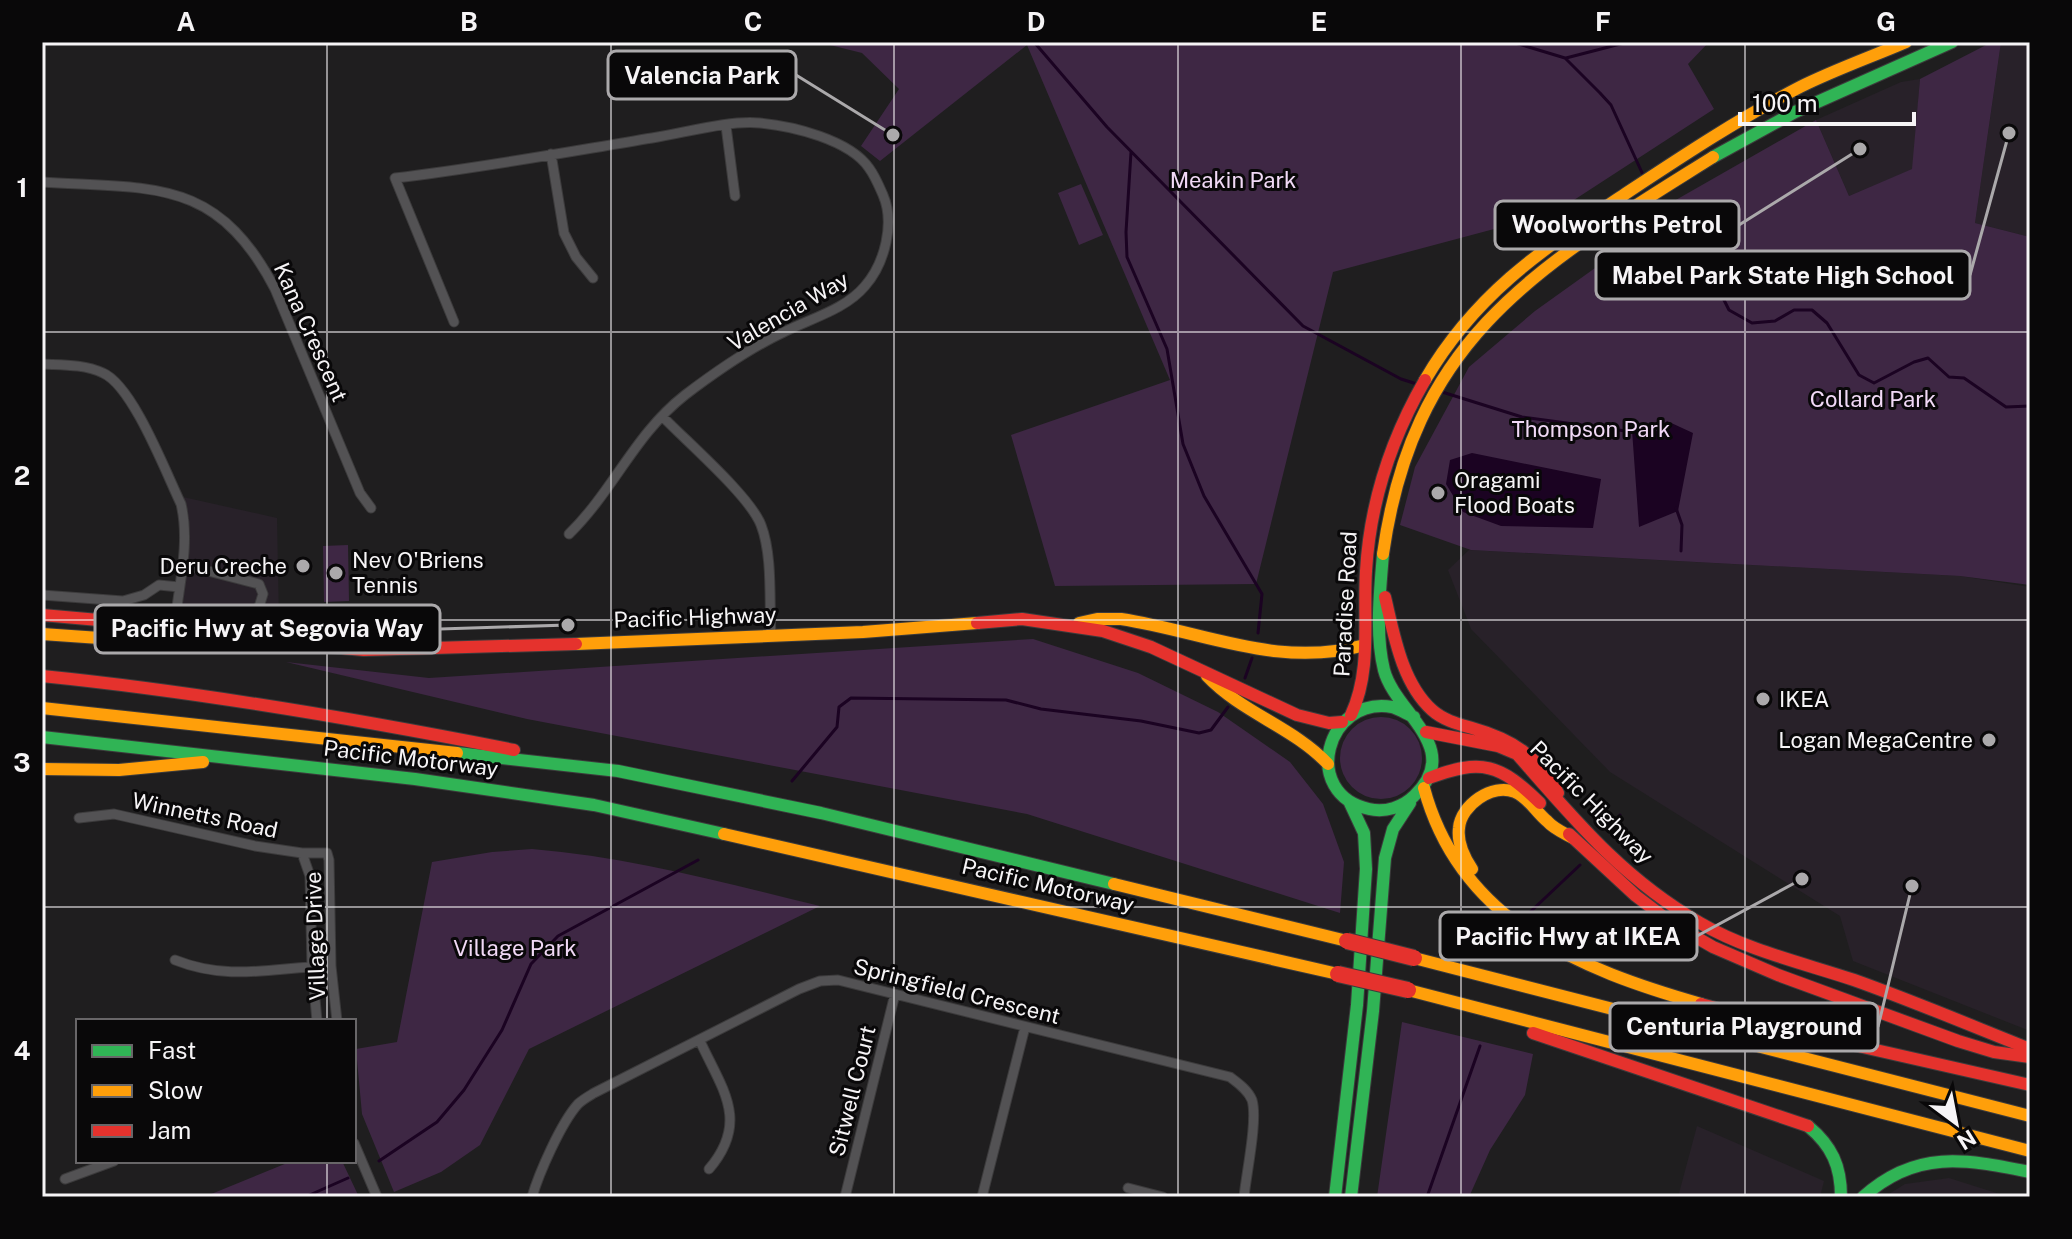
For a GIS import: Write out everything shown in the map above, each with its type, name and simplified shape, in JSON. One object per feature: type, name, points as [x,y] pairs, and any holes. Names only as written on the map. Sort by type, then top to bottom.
[{"type":"main road","name":"Paradise Road","points":[[1346,719],[1363,689],[1365,580],[1371,521],[1383,474],[1461,327],[1526,262],[1666,178],[1748,116],[1804,86],[1906,42]]},
{"type":"main road","name":"Paradise Road","points":[[1666,178],[1797,111],[1952,42]]},
{"type":"main road","name":"Paradise Road","points":[[1407,430],[1389,512],[1381,578],[1380,640],[1385,675],[1395,696],[1414,717]]},
{"type":"main road","points":[[1381,578],[1401,655],[1422,700],[1448,720],[1524,747],[1551,776],[1562,804]]},
{"type":"main road","name":"Pacific Highway","points":[[42,615],[144,624],[174,633],[364,650],[771,636],[1022,619],[1079,623],[1154,648],[1207,676],[1220,677],[1322,723],[1346,719]]},
{"type":"main road","points":[[1079,623],[1089,618],[1129,621],[1285,654],[1316,655],[1365,645]]},
{"type":"main road","name":"Pacific Highway","points":[[42,634],[143,641],[174,633]]},
{"type":"main road","points":[[42,676],[122,683],[373,723],[618,771]]},
{"type":"main road","name":"Pacific Highway","points":[[1207,676],[1214,685],[1306,743],[1328,764]]},
{"type":"main road","points":[[1412,801],[1391,810],[1369,810],[1349,801],[1338,791],[1331,778],[1328,749],[1333,735],[1346,719],[1372,707],[1394,707],[1414,717],[1426,732],[1433,754],[1426,783],[1433,826],[1444,847],[1471,883],[1513,921],[1570,957],[1622,980],[1778,1028],[2030,1085]]},
{"type":"main road","name":"Pacific Motorway","points":[[42,708],[618,771],[821,813],[1347,941],[2030,1116]]},
{"type":"main road","name":"Pacific Highway","points":[[1426,732],[1498,746],[1517,754],[1604,852],[1651,890],[1700,923],[1735,939],[1874,987],[2030,1049]]},
{"type":"main road","name":"Pacific Motorway","points":[[42,737],[415,779],[594,805],[1408,990],[2030,1151]]},
{"type":"main road","points":[[42,769],[119,770],[240,759]]},
{"type":"main road","name":"Pacific Highway","points":[[1426,783],[1474,763],[1495,767],[1516,778],[1573,838],[1662,917],[1713,947],[1753,965],[1953,1039],[2016,1057],[2030,1057]]},
{"type":"main road","points":[[1351,1197],[1373,1011],[1385,858],[1389,837],[1400,814],[1426,783]]},
{"type":"main road","points":[[1487,896],[1464,858],[1458,831],[1462,813],[1479,798],[1500,790],[1514,792],[1551,826],[1573,838]]},
{"type":"main road","points":[[1335,1197],[1357,1005],[1366,869],[1364,833],[1349,801]]},
{"type":"main road","points":[[1408,990],[1808,1126],[1824,1138],[1834,1153],[1840,1168],[1841,1197]]},
{"type":"main road","points":[[1863,1197],[1887,1176],[1915,1164],[1940,1160],[1972,1161],[2030,1172]]},
{"type":"street","name":"Valencia Way","points":[[454,322],[395,178],[758,123],[827,139],[844,146],[868,165],[886,203],[888,225],[885,246],[865,286],[851,299],[757,346],[685,395],[639,439],[593,510],[569,534]]},
{"type":"street","points":[[726,126],[735,196]]},
{"type":"street","points":[[551,154],[564,233],[576,257],[593,278]]},
{"type":"street","name":"Kana Crescent","points":[[42,182],[145,188],[179,194],[211,210],[235,229],[259,258],[275,289],[360,493],[371,508]]},
{"type":"street","points":[[42,364],[86,367],[105,373],[119,384],[130,400],[181,504],[185,534],[174,633]]},
{"type":"street","points":[[662,416],[751,506],[761,525],[766,546],[771,636]]},
{"type":"street","points":[[181,564],[259,584],[263,594],[259,607]]},
{"type":"street","points":[[42,595],[123,601],[144,595],[159,585],[179,587]]},
{"type":"street","name":"Winnetts Road","points":[[79,818],[114,814],[255,846],[302,853],[325,852]]},
{"type":"street","name":"Village Drive","points":[[325,852],[329,860],[331,966],[337,1019]]},
{"type":"street","name":"Village Drive","points":[[302,853],[310,876],[317,1019]]},
{"type":"street","points":[[175,960],[199,969],[229,973],[331,966]]},
{"type":"street","name":"Springfield Crescent","points":[[532,1197],[538,1178],[578,1104],[799,989],[820,981],[838,980],[1230,1077],[1244,1087],[1252,1100],[1244,1197]]},
{"type":"street","name":"Sitwell Court","points":[[845,1197],[895,994]]},
{"type":"street","points":[[982,1197],[1025,1027]]},
{"type":"street","points":[[700,1041],[730,1105],[732,1119],[721,1155],[709,1169]]},
{"type":"street","points":[[356,1148],[377,1197]]},
{"type":"street","points":[[65,1179],[109,1163]]},
{"type":"street","points":[[1128,1188],[1163,1197]]},
{"type":"shaded area","points":[[2001,42],[2030,42],[2030,237],[1975,223]]},
{"type":"shaded area","points":[[1920,79],[1913,169],[1849,196],[1816,120],[1901,82]]},
{"type":"shaded area","points":[[1667,421],[1693,433],[1678,511],[1639,527],[1632,430],[1647,440]]},
{"type":"shaded area","points":[[1472,453],[1601,479],[1593,528],[1501,526],[1463,512],[1446,484],[1450,460]]},
{"type":"shaded area","points":[[183,497],[277,518],[279,619],[182,612],[190,536]]},
{"type":"shaded area","points":[[1469,550],[1960,576],[2030,587],[2030,1031],[1853,961],[1840,916],[1610,772],[1471,629],[1448,570]]},
{"type":"shaded area","points":[[1697,1126],[1824,1181],[1820,1197],[1678,1197]]},
{"type":"shaded area","points":[[1949,1178],[2009,1197],[1884,1197],[1905,1184]]},
{"type":"green space","name":"Meakin Park","points":[[818,42],[1709,42],[1688,64],[1714,109],[1554,213],[1333,272],[1256,584],[1055,586],[1011,435],[1170,380],[1027,45],[880,161],[861,146],[899,89],[862,53]]},
{"type":"green space","name":"Collard Park","points":[[1992,42],[2001,42],[1975,223],[2030,237],[2030,585],[1960,576],[1471,550],[1400,525],[1415,467],[1469,367],[1535,311],[1637,238],[1661,210],[1674,201],[1816,120],[1849,196],[1912,169],[1920,79]]},
{"type":"green space","points":[[1081,184],[1103,235],[1079,245],[1058,193]]},
{"type":"green space","name":"Nev O'Briens Tennis","points":[[348,545],[349,601],[324,602],[323,546]]},
{"type":"green space","points":[[1033,639],[1138,673],[1218,712],[1290,762],[1323,804],[1344,862],[1340,913],[1027,814],[527,719],[286,662],[429,678]]},
{"type":"green space","points":[[1373,717],[1389,717],[1404,724],[1415,735],[1422,758],[1419,774],[1410,787],[1389,799],[1373,799],[1358,792],[1347,781],[1340,766],[1340,750],[1347,735],[1358,724]]},
{"type":"green space","name":"Village Park","points":[[532,849],[641,864],[820,906],[529,1049],[480,1145],[441,1172],[394,1192],[362,1114],[356,1049],[397,1042],[432,862]]},
{"type":"green space","points":[[1402,1022],[1533,1054],[1525,1095],[1490,1150],[1469,1197],[1377,1197]]},
{"type":"green space","points":[[287,1163],[343,1163],[359,1197],[204,1197]]},
{"type":"waterway","points":[[1034,42],[1107,127],[1303,326],[1401,379],[1420,385]]},
{"type":"waterway","points":[[1512,42],[1565,58],[1600,93],[1611,105],[1644,177]]},
{"type":"waterway","points":[[1566,58],[1628,42]]},
{"type":"waterway","points":[[1131,152],[1127,257],[1167,349],[1183,444],[1204,496],[1262,594],[1258,633]]},
{"type":"waterway","points":[[1653,198],[1668,231],[1682,245],[1711,262],[1717,271],[1718,288],[1729,310],[1752,323],[1775,321],[1794,310],[1812,310],[1827,323],[1859,375],[1874,383],[1928,358],[1949,377],[1964,378],[2006,407],[2030,406]]},
{"type":"waterway","points":[[1439,391],[1522,417],[1633,432]]},
{"type":"waterway","points":[[1676,508],[1682,525],[1681,551]]},
{"type":"waterway","points":[[1245,678],[1252,658]]},
{"type":"waterway","points":[[792,781],[837,727],[839,707],[851,698],[1006,700],[1041,709],[1141,721],[1199,733],[1211,730],[1228,707]]},
{"type":"waterway","points":[[1609,831],[1620,815]]},
{"type":"waterway","points":[[379,1161],[437,1122],[464,1090],[502,1030],[531,964],[558,936],[698,860]]},
{"type":"waterway","points":[[1528,914],[1580,865]]},
{"type":"waterway","points":[[1505,953],[1514,932]]},
{"type":"waterway","points":[[1427,1197],[1480,1046]]},
{"type":"waterway","points":[[305,1197],[348,1178]]},
{"type":"traffic: fast","points":[[1713,157],[1795,112],[1952,42]]},
{"type":"traffic: fast","points":[[1383,554],[1379,627],[1384,670],[1400,701],[1412,716],[1422,731],[1430,746],[1432,762],[1428,779],[1410,800],[1399,806],[1375,810],[1347,800],[1334,785],[1329,767],[1330,748],[1338,730],[1351,716],[1369,708],[1392,707],[1411,716],[1414,717]]},
{"type":"traffic: fast","points":[[42,737],[415,779],[594,805],[724,834]]},
{"type":"traffic: fast","points":[[457,753],[618,771],[821,813],[1114,884]]},
{"type":"traffic: fast","points":[[1335,1197],[1357,1005],[1366,869],[1364,833],[1349,801]]},
{"type":"traffic: fast","points":[[1351,1197],[1373,1011],[1385,858],[1393,829],[1410,803]]},
{"type":"traffic: fast","points":[[1808,1126],[1834,1157],[1841,1197]]},
{"type":"traffic: fast","points":[[1863,1197],[1902,1171],[1942,1162],[1984,1164],[2030,1172]]},
{"type":"traffic: slow","points":[[1425,380],[1445,349],[1490,296],[1569,232],[1756,111],[1813,81],[1906,42]]},
{"type":"traffic: slow","points":[[1383,554],[1399,478],[1423,414],[1456,360],[1495,314],[1541,272],[1593,234],[1713,157]]},
{"type":"traffic: slow","points":[[1079,623],[1121,619],[1272,651],[1302,653],[1365,645]]},
{"type":"traffic: slow","points":[[576,644],[863,632],[977,623]]},
{"type":"traffic: slow","points":[[42,634],[143,641],[174,633]]},
{"type":"traffic: slow","points":[[1207,676],[1328,764]]},
{"type":"traffic: slow","points":[[42,708],[457,753]]},
{"type":"traffic: slow","points":[[42,769],[119,770],[203,762]]},
{"type":"traffic: slow","points":[[1424,788],[1441,834],[1465,873],[1495,906],[1530,933],[1569,956],[1611,974],[1701,1004]]},
{"type":"traffic: slow","points":[[1472,869],[1462,850],[1459,828],[1465,811],[1488,793],[1515,792],[1553,826],[1573,838]]},
{"type":"traffic: slow","points":[[724,834],[1338,974]]},
{"type":"traffic: slow","points":[[1114,884],[1347,941]]},
{"type":"traffic: slow","points":[[1414,958],[2030,1116]]},
{"type":"traffic: slow","points":[[1408,990],[2030,1151]]},
{"type":"traffic: jam","points":[[1351,715],[1362,680],[1368,546],[1377,496],[1392,448],[1425,380]]},
{"type":"traffic: jam","points":[[1385,597],[1406,672],[1422,699],[1446,719],[1499,738],[1522,751],[1542,769],[1558,793]]},
{"type":"traffic: jam","points":[[42,615],[144,624],[174,633],[364,650],[576,644]]},
{"type":"traffic: jam","points":[[977,623],[1022,619],[1103,631],[1151,647],[1297,715],[1329,723],[1342,722]]},
{"type":"traffic: jam","points":[[42,676],[279,707],[514,750]]},
{"type":"traffic: jam","points":[[1426,732],[1498,746],[1517,754],[1623,867],[1672,906],[1718,933],[1876,988],[2030,1049]]},
{"type":"traffic: jam","points":[[1429,778],[1463,768],[1489,768],[1513,780],[1540,803]]},
{"type":"traffic: jam","points":[[1569,834],[1636,896],[1673,924],[1713,947],[1778,975],[1958,1041],[1994,1052],[2030,1057]]},
{"type":"traffic: jam","points":[[1347,941],[1414,958]]},
{"type":"traffic: jam","points":[[1338,974],[1408,990]]},
{"type":"traffic: jam","points":[[1701,1004],[1823,1038],[2030,1085]]},
{"type":"traffic: jam","points":[[1533,1033],[1808,1126]]},
{"type":"place","name":"Mabel Park State High School","points":[[2009,133]]},
{"type":"place","name":"Valencia Park","points":[[893,135]]},
{"type":"place","name":"Woolworths Petrol","points":[[1860,149]]},
{"type":"place","name":"Oragami Flood Boats","points":[[1438,493]]},
{"type":"place","name":"Deru Creche","points":[[303,566]]},
{"type":"place","name":"Nev O'Briens Tennis","points":[[336,573]]},
{"type":"place","name":"Pacific Hwy at Segovia Way","points":[[568,625]]},
{"type":"place","name":"IKEA","points":[[1763,699]]},
{"type":"place","name":"Logan MegaCentre","points":[[1989,740]]},
{"type":"place","name":"Pacific Hwy at IKEA","points":[[1802,879]]},
{"type":"place","name":"Centuria Playground","points":[[1912,886]]},
{"type":"park label","name":"Thompson Park","points":[[1591,429]]}]
